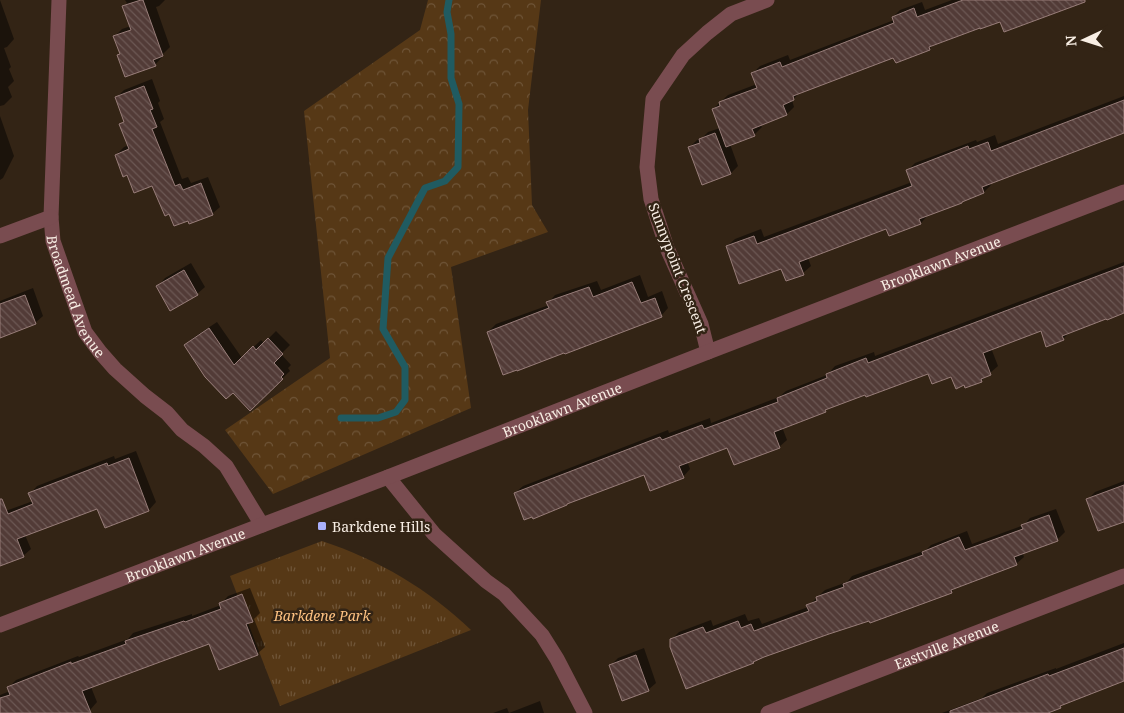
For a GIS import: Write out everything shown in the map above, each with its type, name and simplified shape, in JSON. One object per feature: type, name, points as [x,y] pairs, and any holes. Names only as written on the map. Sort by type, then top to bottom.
[{"type":"street","name":"Broadmead Avenue","points":[[59,0],[51,217],[53,242],[85,332],[115,369],[167,413],[182,430],[204,446],[226,466],[262,526]]},
{"type":"street","name":"Sunnypoint Crescent","points":[[708,352],[701,324],[667,248],[651,199],[647,167],[653,99],[683,55],[707,33],[731,14],[767,0]]},
{"type":"street","name":"Brooklawn Avenue","points":[[0,625],[262,526],[1124,192]]},
{"type":"street","points":[[0,236],[51,217]]},
{"type":"street","points":[[388,477],[434,534],[486,581],[504,594],[542,635],[557,659],[585,713]]},
{"type":"street","name":"Eastville Avenue","points":[[768,713],[1124,576]]},
{"type":"green space","points":[[428,0],[541,0],[528,110],[532,205],[548,232],[451,267],[471,408],[273,494],[225,430],[330,358],[304,111],[420,30]]},
{"type":"green space","name":"Barkdene Park","points":[[322,541],[363,557],[402,577],[438,601],[471,630],[280,706],[230,576]]},
{"type":"building","points":[[143,0],[163,56],[153,60],[156,66],[125,77],[117,55],[120,54],[113,36],[131,30],[122,6]]},
{"type":"building","points":[[963,0],[1085,0],[1085,2],[1004,32],[1000,22],[980,28],[929,47],[930,50],[896,63],[893,58],[793,96],[794,100],[783,105],[787,115],[752,129],[755,136],[726,147],[712,109],[720,106],[719,102],[757,88],[751,73],[780,62],[782,67],[894,23],[892,17],[914,8],[917,17]]},
{"type":"building","points":[[144,86],[153,109],[150,110],[157,127],[152,129],[175,186],[180,184],[183,190],[201,183],[213,215],[189,224],[188,221],[174,226],[169,214],[165,216],[152,186],[134,193],[127,175],[123,177],[115,155],[129,149],[119,124],[124,122],[115,97]]},
{"type":"building","points":[[1124,100],[1124,133],[982,187],[984,193],[919,219],[921,224],[889,236],[886,229],[799,262],[804,275],[786,281],[781,269],[739,284],[726,246],[754,236],[757,244],[912,186],[906,170],[968,146],[969,149],[988,142],[991,151]]},
{"type":"building","points":[[715,133],[731,174],[702,185],[688,147],[700,143],[699,139]]},
{"type":"building","points":[[1124,266],[1124,313],[1062,336],[1064,340],[1046,347],[1041,331],[983,353],[991,375],[981,379],[982,382],[965,388],[964,385],[956,389],[951,377],[932,384],[928,374],[825,410],[826,412],[774,432],[780,448],[734,465],[727,448],[679,466],[684,478],[650,491],[644,475],[533,519],[532,517],[524,520],[514,493],[660,437],[662,440],[702,425],[704,429],[778,402],[777,398],[827,378],[826,374],[866,358],[868,363]]},
{"type":"building","points":[[184,270],[198,295],[170,311],[156,286]]},
{"type":"building","points":[[632,282],[641,303],[655,298],[662,317],[565,354],[503,375],[487,332],[549,308],[546,302],[589,287],[593,297]]},
{"type":"building","points":[[25,295],[36,324],[0,338],[0,304]]},
{"type":"building","points":[[209,328],[234,365],[253,346],[256,350],[268,338],[283,354],[274,363],[284,374],[281,377],[283,379],[250,411],[233,393],[226,399],[205,377],[184,345]]},
{"type":"building","points":[[129,458],[149,511],[105,528],[97,509],[17,539],[24,557],[0,566],[0,499],[2,499],[8,514],[33,504],[28,493],[107,463],[108,466]]},
{"type":"building","points":[[1124,485],[1124,522],[1098,531],[1086,499]]},
{"type":"building","points":[[1049,515],[1058,541],[1014,557],[1017,565],[951,590],[952,593],[870,623],[869,621],[764,657],[754,663],[686,689],[670,647],[670,639],[703,627],[706,633],[738,621],[741,628],[751,624],[754,631],[809,611],[806,605],[817,601],[816,597],[844,587],[843,584],[923,555],[922,552],[959,537],[965,550],[1023,529],[1021,525]]},
{"type":"building","points":[[242,594],[253,622],[246,624],[258,655],[219,670],[209,644],[82,691],[91,713],[0,713],[0,698],[10,695],[7,687],[71,662],[71,664],[126,644],[125,641],[221,609],[219,603]]},
{"type":"building","points":[[1124,648],[1124,681],[1060,706],[1061,708],[1048,713],[950,713],[950,711],[1048,674],[1049,676]]},
{"type":"building","points":[[636,655],[649,691],[622,701],[609,665]]},
{"type":"waterway","points":[[341,418],[378,418],[396,412],[405,400],[405,367],[383,329],[388,258],[425,188],[445,181],[458,167],[459,104],[451,78],[451,34],[447,12],[449,0]]},
{"type":"place","name":"Barkdene Hills","points":[[322,526]]}]
